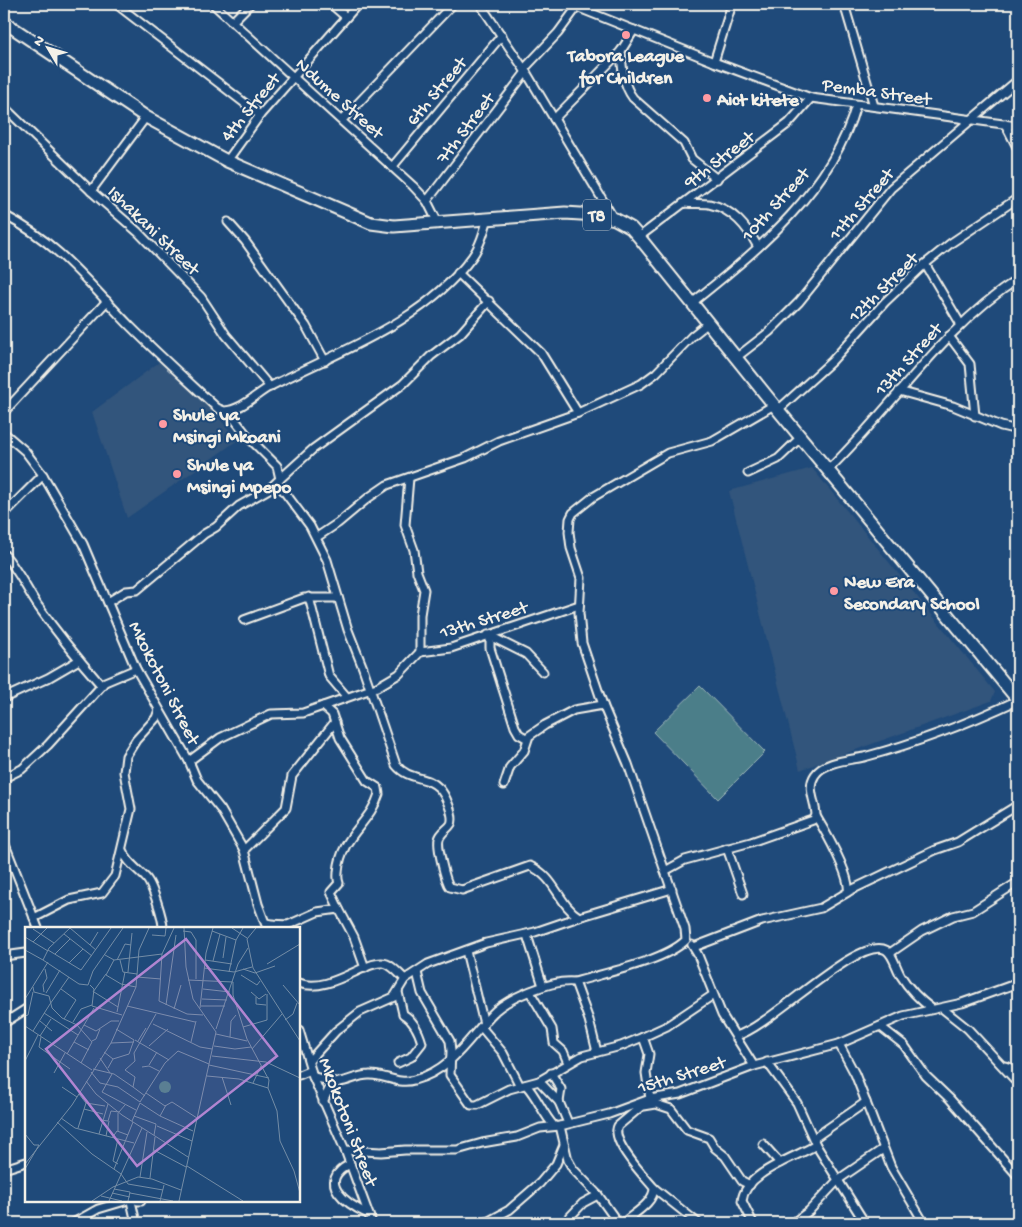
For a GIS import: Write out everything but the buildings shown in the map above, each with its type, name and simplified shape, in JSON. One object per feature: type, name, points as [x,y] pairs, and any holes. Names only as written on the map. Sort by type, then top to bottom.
[{"type":"highway","name":"T8","points":[[4,22],[146,117],[227,161],[371,223],[394,226],[565,213],[596,215],[614,219],[631,228],[707,324],[737,357],[776,408],[829,469],[1018,700]]},
{"type":"street","points":[[116,4],[260,115]]},
{"type":"street","name":"Ndume Street","points":[[213,4],[393,166],[427,201],[438,223]]},
{"type":"street","points":[[232,22],[250,4]]},
{"type":"street","points":[[331,4],[346,17]]},
{"type":"street","name":"4th Street","points":[[227,161],[260,115],[358,4]]},
{"type":"street","points":[[342,120],[453,4]]},
{"type":"street","points":[[480,4],[526,71],[614,219]]},
{"type":"street","name":"Pemba Street","points":[[569,4],[714,62],[811,98],[1018,126]]},
{"type":"street","points":[[714,62],[732,4]]},
{"type":"street","points":[[844,4],[874,106]]},
{"type":"street","name":"7th Street","points":[[427,201],[577,7]]},
{"type":"street","points":[[554,119],[621,51],[634,30]]},
{"type":"street","name":"6th Street","points":[[393,166],[502,35]]},
{"type":"street","points":[[621,51],[623,74],[628,91],[633,98],[684,143],[692,159],[717,179]]},
{"type":"street","name":"11th Street","points":[[737,357],[769,332],[799,302],[891,188],[935,148],[959,132],[1018,80]]},
{"type":"street","name":"9th Street","points":[[638,238],[789,124],[811,98]]},
{"type":"street","name":"10th Street","points":[[692,303],[758,247],[816,183],[847,133],[856,105]]},
{"type":"street","name":"Ishakani Street","points":[[4,107],[91,191],[138,232],[201,297],[226,335],[270,387]]},
{"type":"street","points":[[91,191],[146,117]]},
{"type":"street","points":[[1005,124],[1018,149]]},
{"type":"street","name":"12th Street","points":[[686,940],[685,929],[672,889],[628,764],[603,705],[582,643],[579,606],[581,578],[569,532],[573,513],[593,497],[668,453],[712,441],[776,408],[832,362],[894,292],[925,264],[951,243],[1018,198]]},
{"type":"street","points":[[685,203],[708,204],[732,215],[748,229],[758,247]]},
{"type":"street","points":[[4,215],[28,228],[60,252],[107,301],[217,408],[228,411],[277,466],[279,480],[317,537],[327,560],[338,598],[396,765],[405,774],[433,783],[439,788],[445,798],[452,819],[450,825],[441,834],[439,844],[446,880],[450,887],[462,890],[530,866],[554,884],[569,907],[579,917]]},
{"type":"street","points":[[228,411],[270,387],[325,361],[408,314],[434,295],[473,256],[488,218]]},
{"type":"street","points":[[228,222],[245,241],[306,326],[325,361]]},
{"type":"street","points":[[925,264],[960,323]]},
{"type":"street","points":[[458,273],[541,353],[578,413]]},
{"type":"street","name":"13th Street","points":[[829,469],[856,443],[899,391],[960,323],[982,304],[1018,279]]},
{"type":"street","points":[[4,412],[107,301]]},
{"type":"street","points":[[108,602],[126,591],[137,590],[201,537],[216,527],[235,509],[279,480],[313,449],[403,384],[431,356],[460,334],[489,301]]},
{"type":"street","points":[[317,537],[338,523],[375,492],[387,485],[465,458],[499,440],[578,413],[641,384],[656,373],[692,336],[707,324]]},
{"type":"street","points":[[949,336],[970,364],[975,416]]},
{"type":"street","points":[[899,391],[953,406],[975,416],[1018,430]]},
{"type":"street","name":"Mkokotoni Street","points":[[4,433],[25,451],[43,475],[83,544],[136,669],[189,761],[197,780],[221,810],[244,850],[258,904],[266,926]]},
{"type":"street","points":[[748,472],[778,459],[801,437]]},
{"type":"street","points":[[4,514],[43,475]]},
{"type":"street","points":[[409,478],[405,525],[414,550],[417,572],[424,590],[420,615],[420,652]]},
{"type":"street","points":[[4,554],[17,570],[37,604],[79,660],[101,685]]},
{"type":"street","points":[[244,620],[309,597],[338,598]]},
{"type":"street","points":[[309,597],[329,676],[346,696]]},
{"type":"street","name":"13th Street","points":[[189,761],[220,738],[271,714],[303,713],[346,696],[369,690],[403,672],[410,661],[420,652],[451,648],[579,606]]},
{"type":"street","points":[[489,636],[526,654],[543,672]]},
{"type":"street","points":[[489,636],[490,648],[512,721],[519,734],[526,738]]},
{"type":"street","points":[[4,698],[48,678],[79,660]]},
{"type":"street","points":[[4,778],[22,769],[48,745],[101,685],[136,669]]},
{"type":"street","points":[[849,891],[840,862],[816,816],[812,781],[822,768],[933,735],[1018,700]]},
{"type":"street","points":[[504,785],[510,767],[524,751],[526,738],[545,725],[574,710],[603,705]]},
{"type":"street","points":[[323,706],[329,710],[346,749],[367,781],[378,788],[379,794],[370,812],[349,838],[340,856],[337,877],[339,883],[331,892],[354,937],[365,968]]},
{"type":"street","points":[[34,918],[69,900],[102,893],[115,876],[131,809],[124,772],[126,756],[136,740],[156,718],[159,710]]},
{"type":"street","points":[[244,850],[286,808],[292,776],[335,722]]},
{"type":"street","points":[[694,947],[762,921],[821,908],[849,891],[884,876],[934,850],[958,842],[1018,805]]},
{"type":"street","points":[[665,871],[685,860],[808,823],[816,816]]},
{"type":"street","points":[[4,842],[37,927]]},
{"type":"street","points":[[727,848],[744,894]]},
{"type":"street","points":[[122,850],[128,864],[144,876],[152,887],[163,927]]},
{"type":"street","points":[[890,953],[922,931],[953,916],[973,910],[1018,882]]},
{"type":"street","points":[[309,1061],[336,1031],[360,1012],[391,999],[398,992],[405,979],[436,960],[486,943],[528,934],[672,889]]},
{"type":"street","points":[[266,926],[280,923],[288,925],[317,912],[339,909]]},
{"type":"street","points":[[528,934],[543,986]]},
{"type":"street","points":[[323,1102],[328,1089],[337,1083],[372,1074],[400,1081],[412,1081],[450,1062],[501,1006],[543,986],[567,981],[574,982],[655,958],[674,949],[686,940],[694,947],[712,995],[722,1015],[754,1066]]},
{"type":"street","points":[[736,1036],[762,1023],[821,978],[859,953],[880,948],[890,953],[906,983],[932,1009]]},
{"type":"street","points":[[466,951],[483,1026],[503,1053],[523,1086],[535,1095],[545,1116],[557,1126],[573,1169],[598,1195],[618,1223]]},
{"type":"street","points":[[4,956],[25,954]]},
{"type":"street","points":[[300,983],[307,986],[343,978],[378,962],[385,963],[405,979]]},
{"type":"street","points":[[417,972],[422,993],[450,1041],[450,1075],[471,1105],[539,1080],[568,1063],[643,1037],[667,1026],[712,995]]},
{"type":"street","points":[[574,982],[589,1020],[597,1052]]},
{"type":"street","name":"15th Street","points":[[344,1150],[380,1152],[457,1150],[482,1143],[517,1137],[540,1128],[609,1114],[650,1099],[680,1094],[754,1066],[839,1044],[903,1016],[932,1009],[943,1009],[1018,983]]},
{"type":"street","points":[[398,992],[402,1012],[418,1032],[422,1043],[411,1057],[398,1064]]},
{"type":"street","points":[[530,992],[552,1029],[554,1043],[563,1051],[568,1063]]},
{"type":"street","points":[[943,1009],[968,1029],[1018,1083]]},
{"type":"street","points":[[4,1023],[25,1010]]},
{"type":"street","points":[[881,1027],[904,1045],[926,1076],[950,1099],[1018,1176]]},
{"type":"street","name":"Mkokotoni Street","points":[[300,1033],[312,1073],[372,1223]]},
{"type":"street","points":[[643,1037],[649,1054],[646,1073],[650,1099],[618,1126],[617,1136],[624,1149],[654,1188],[698,1223]]},
{"type":"street","points":[[839,1044],[866,1102],[891,1167],[924,1223]]},
{"type":"street","points":[[767,1062],[797,1103],[815,1141],[865,1223]]},
{"type":"street","points":[[1004,1066],[1014,1069],[1018,1068]]},
{"type":"street","points":[[300,1074],[312,1073],[337,1083]]},
{"type":"street","points":[[551,1073],[561,1089],[559,1102]]},
{"type":"street","points":[[539,1080],[559,1102],[568,1123]]},
{"type":"street","points":[[753,1223],[742,1200],[750,1186],[768,1168],[780,1163],[815,1141],[866,1102]]},
{"type":"street","points":[[644,1106],[656,1104],[671,1109],[687,1130],[709,1138],[715,1148],[725,1156],[734,1173],[750,1186]]},
{"type":"street","points":[[762,1144],[780,1163]]},
{"type":"street","points":[[485,1223],[508,1210],[540,1183],[556,1164],[564,1145]]},
{"type":"street","points":[[794,1223],[800,1220],[839,1179],[883,1148]]},
{"type":"street","points":[[4,1169],[25,1162]]},
{"type":"street","points":[[350,1164],[335,1176],[337,1192],[353,1207],[368,1214]]},
{"type":"street","points":[[623,1223],[652,1198],[654,1188]]},
{"type":"street","points":[[564,1223],[583,1203],[598,1195]]},
{"type":"street","points":[[73,1223],[98,1209],[122,1202]]},
{"type":"street","points":[[131,1202],[136,1223]]},
{"type":"shaded area","points":[[166,357],[238,440],[127,518],[92,412]]},
{"type":"shaded area","name":"New Era Secondary School","points":[[812,468],[995,692],[991,701],[800,770],[729,491]]},
{"type":"green space","points":[[700,686],[765,752],[718,799],[653,732]]},
{"type":"place","name":"Tabora League for Children","points":[[626,35]]},
{"type":"place","name":"Aict kitete","points":[[707,98]]},
{"type":"place","name":"Shule ya Msingi Mkoani","points":[[163,424]]},
{"type":"place","name":"Shule ya Msingi Mpepo","points":[[177,474]]},
{"type":"place","name":"New Era Secondary School","points":[[834,591]]}]
